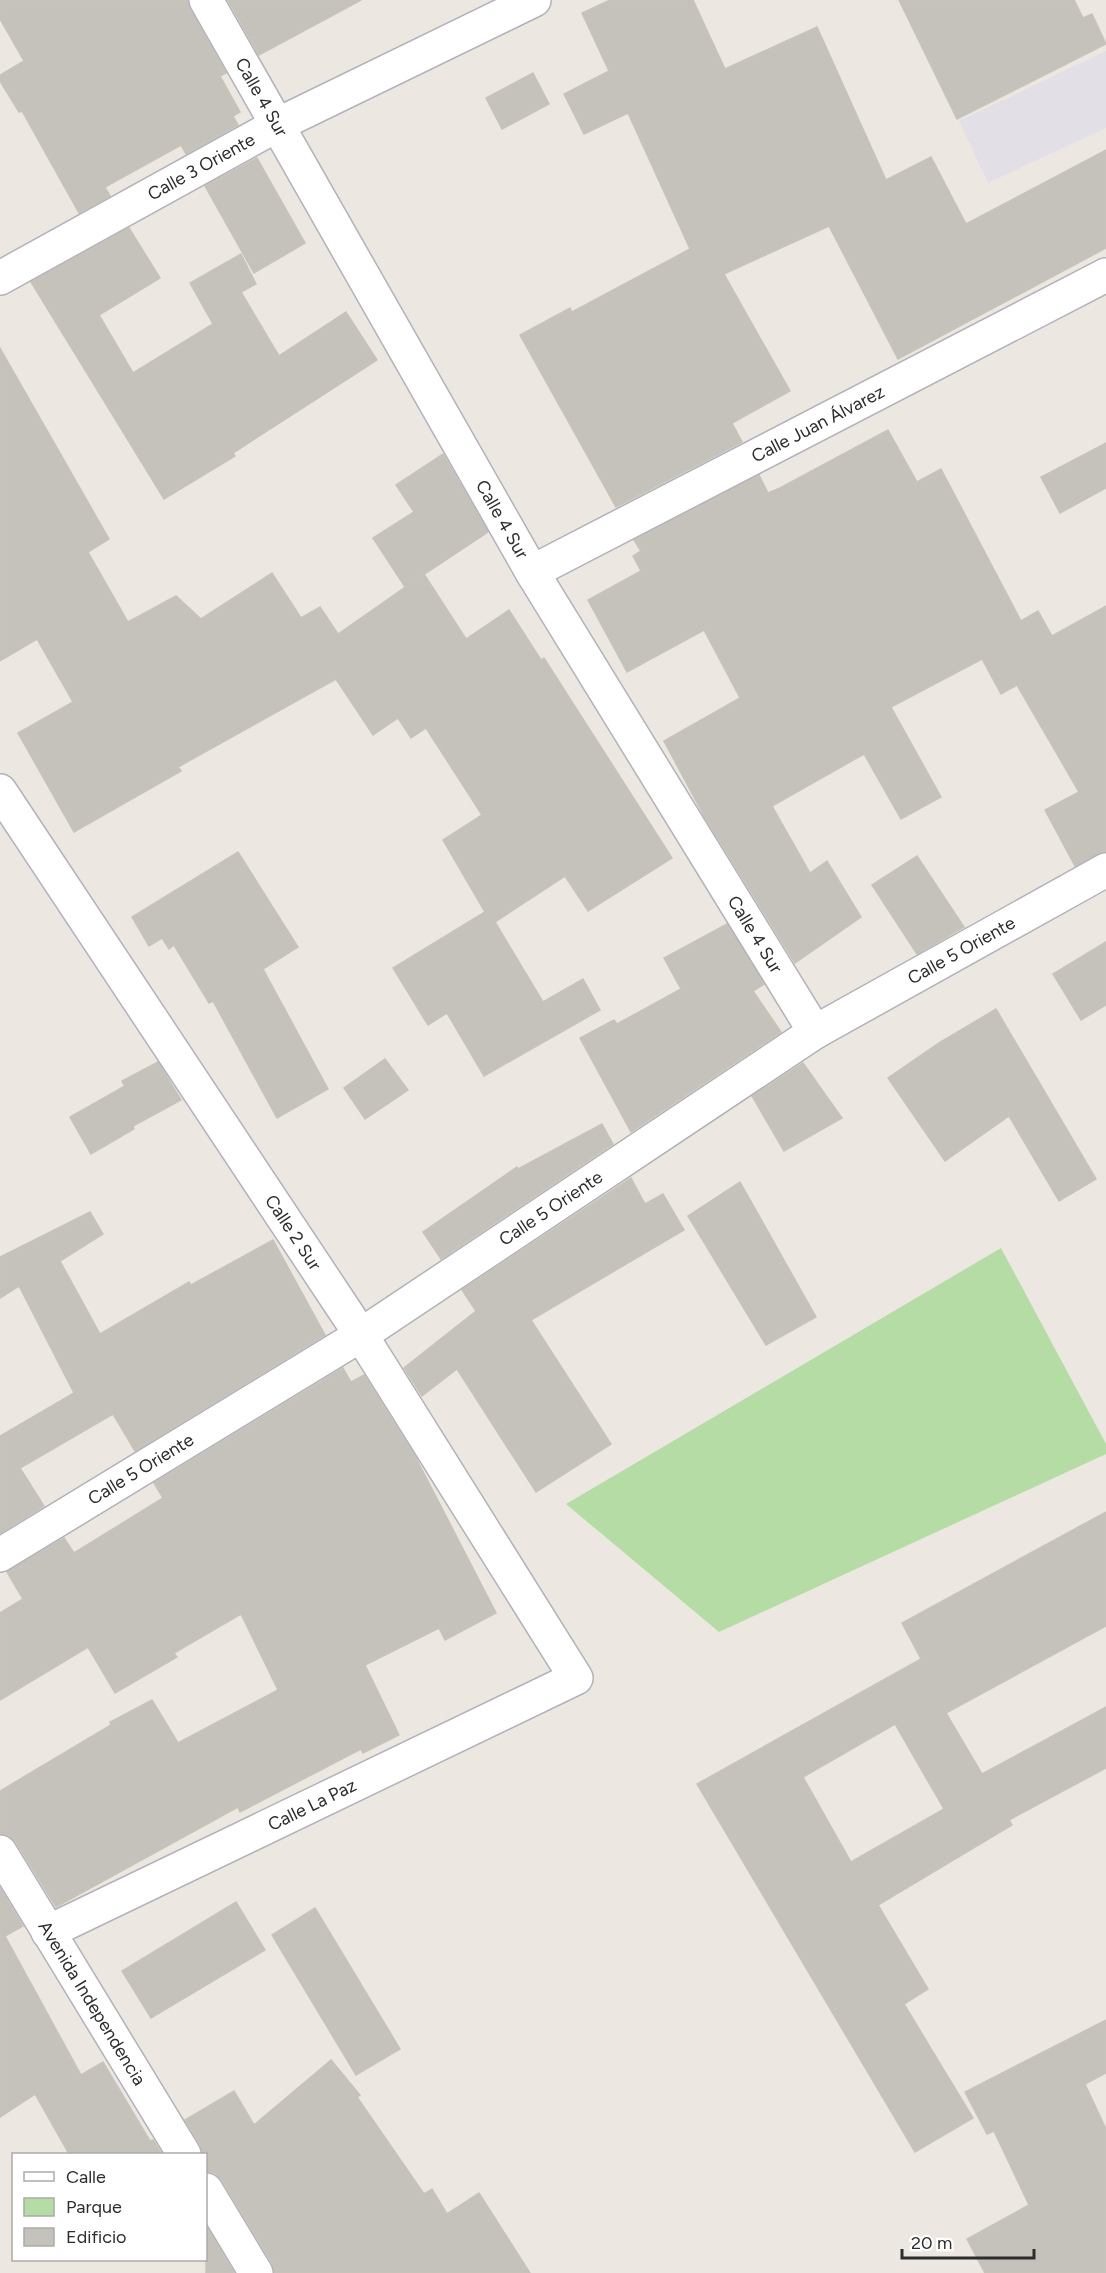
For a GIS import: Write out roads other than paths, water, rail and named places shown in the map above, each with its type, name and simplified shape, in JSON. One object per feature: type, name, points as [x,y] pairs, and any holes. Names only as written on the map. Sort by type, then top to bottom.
[{"type":"street","name":"Calle 4 Sur","points":[[206,0],[532,572],[814,1032]]},
{"type":"street","name":"Calle 3 Oriente","points":[[0,278],[277,125],[534,0]]},
{"type":"street","name":"Calle Juan Álvarez","points":[[532,572],[1106,275]]},
{"type":"street","name":"Calle 2 Sur","points":[[0,791],[361,1335],[576,1678]]},
{"type":"street","name":"Calle 5 Oriente","points":[[0,1555],[361,1335],[814,1032],[1106,870]]},
{"type":"street","name":"Calle La Paz","points":[[48,1932],[576,1678]]},
{"type":"street","name":"Avenida Independencia","points":[[0,1852],[183,2153]]},
{"type":"street","points":[[207,2192],[256,2273]]}]
